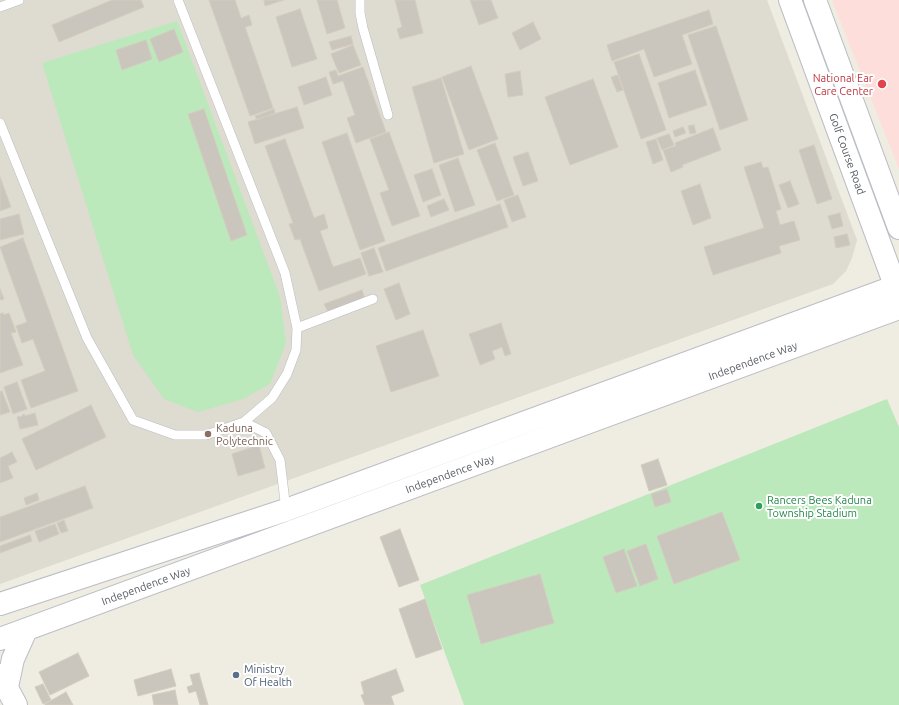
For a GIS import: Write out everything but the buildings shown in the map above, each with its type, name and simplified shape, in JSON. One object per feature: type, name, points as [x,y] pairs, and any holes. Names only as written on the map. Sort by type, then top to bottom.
[{"type":"main road","name":"Golf Course Road","points":[[790,0],[898,289]]},
{"type":"main road","name":"Golf Course Road","points":[[815,0],[899,228]]},
{"type":"main road","name":"Independence Way","points":[[3,602],[286,510],[898,289]]},
{"type":"main road","name":"Independence Way","points":[[0,640],[899,308]]},
{"type":"main road","points":[[8,689],[13,658],[26,630]]},
{"type":"lane","points":[[0,7],[19,0]]},
{"type":"lane","points":[[0,123],[87,338],[133,420],[175,435],[206,435],[244,422],[272,398],[287,374],[296,350],[297,328],[285,273],[178,0]]},
{"type":"lane","points":[[360,0],[360,13],[363,28],[388,115]]},
{"type":"lane","points":[[297,328],[373,299]]},
{"type":"lane","points":[[244,422],[266,433],[280,460],[286,510]]},
{"type":"shaded area","name":"Kaduna Polytechnic","points":[[0,0],[767,0],[857,240],[852,258],[846,271],[833,284],[0,584]]},
{"type":"shaded area","name":"National Ear Care Center","points":[[832,0],[899,0],[899,169]]},
{"type":"green space","points":[[177,21],[280,297],[286,343],[270,384],[243,399],[198,412],[164,399],[133,355],[42,63]]},
{"type":"green space","name":"Rancers Bees Kaduna Township Stadium","points":[[887,399],[899,427],[899,705],[464,705],[420,585]]},
{"type":"place","name":"National Ear Care Center","points":[[882,84]]},
{"type":"place","name":"Kaduna Polytechnic","points":[[208,434]]},
{"type":"place","name":"Rancers Bees Kaduna Township Stadium","points":[[759,506]]},
{"type":"place","name":"Ministry Of Health","points":[[236,675]]}]
